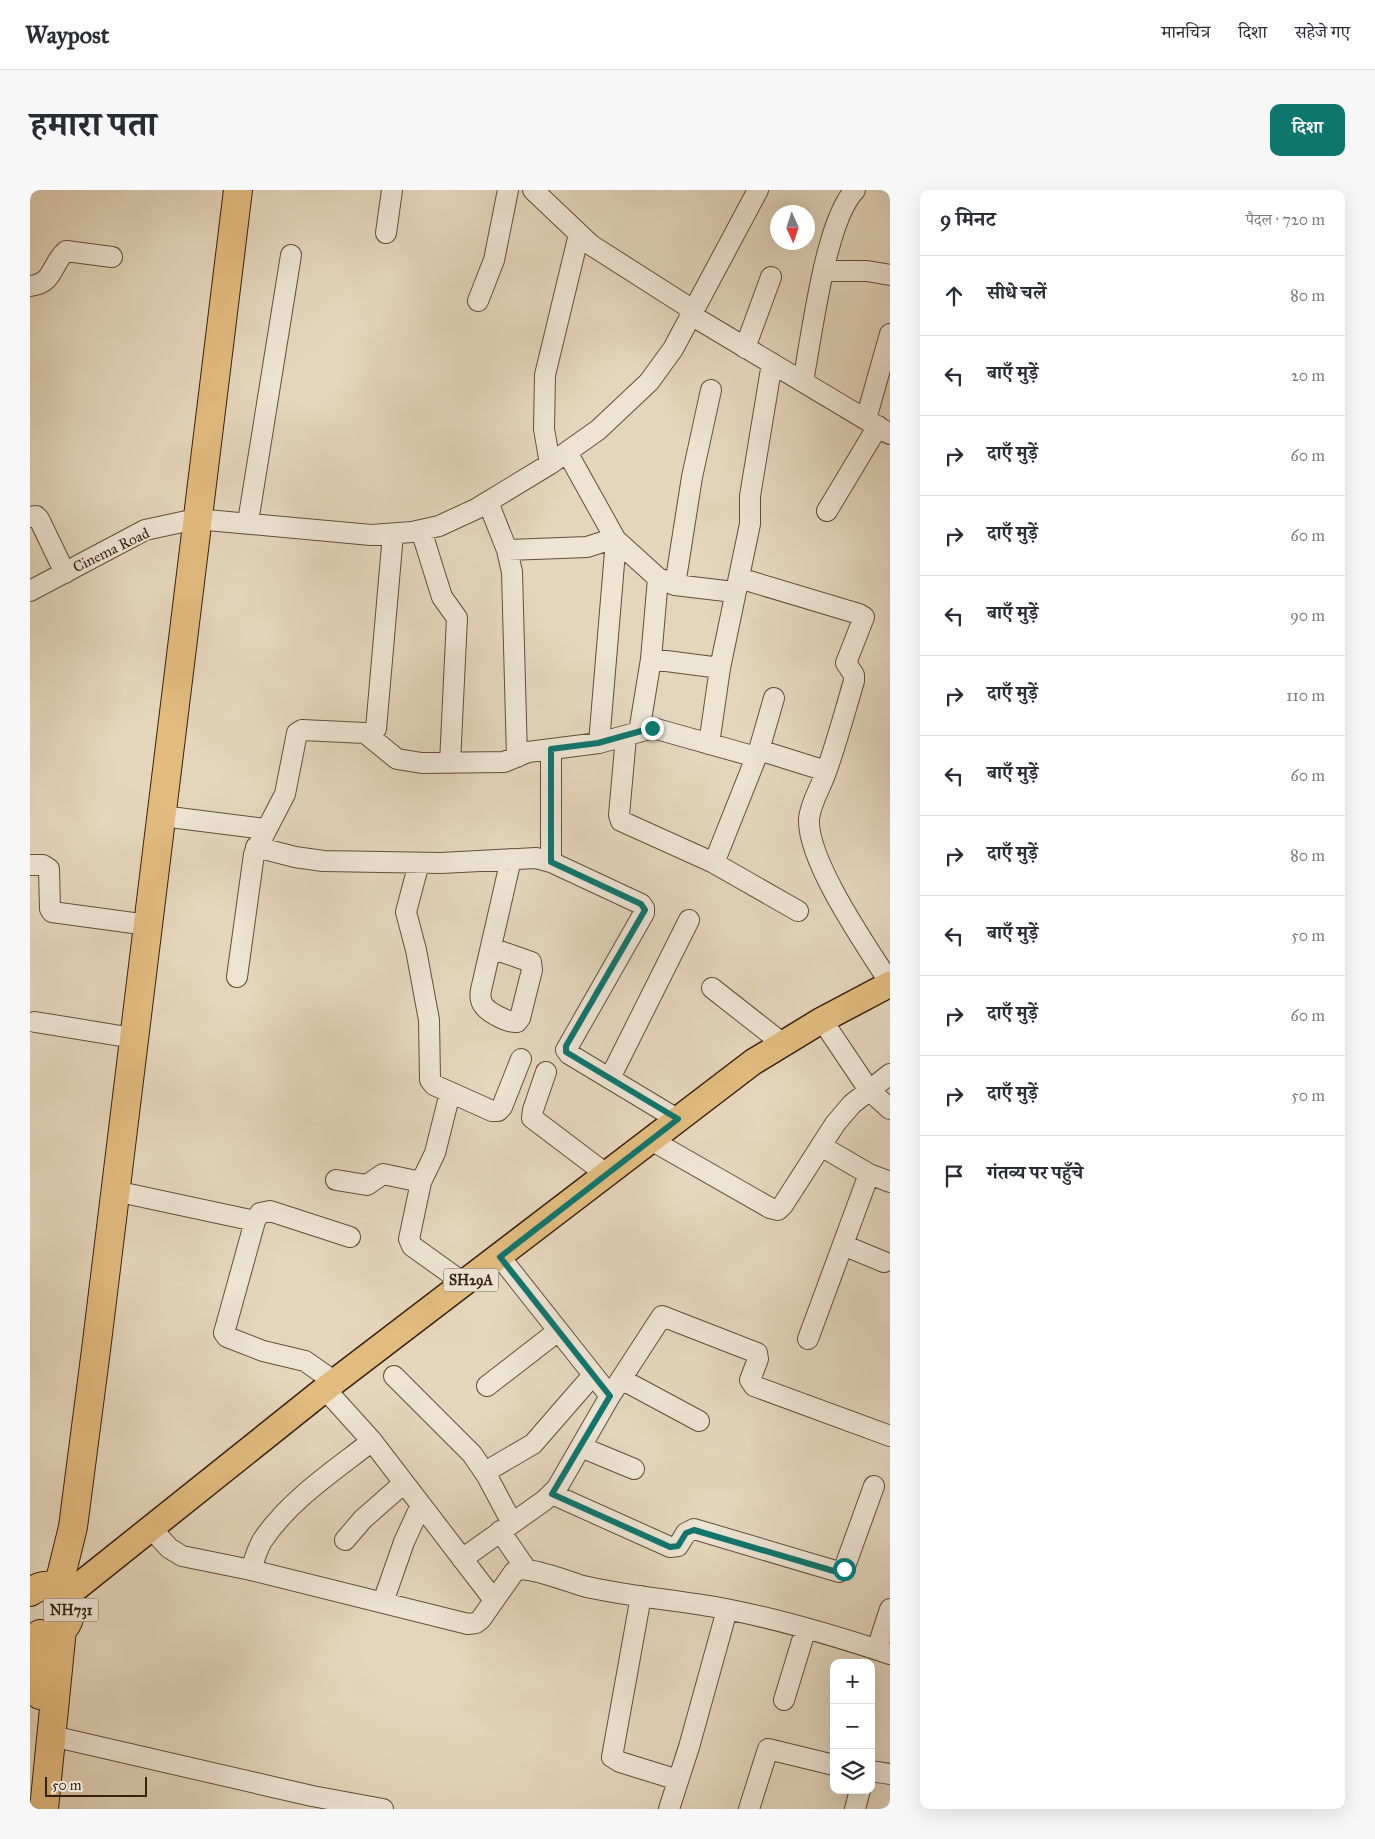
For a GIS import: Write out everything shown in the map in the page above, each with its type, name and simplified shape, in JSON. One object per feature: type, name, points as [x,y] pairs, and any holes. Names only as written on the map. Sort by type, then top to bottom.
[{"type":"highway","points":[[41,1589],[72,1527],[162,816],[196,519],[238,190]]},
{"type":"highway","name":"NH731","points":[[39,1631],[67,1623],[71,1609],[41,1589]]},
{"type":"highway","name":"NH731","points":[[39,1631],[52,1736],[44,1809]]},
{"type":"highway","name":"NH731","points":[[32,1809],[39,1733],[39,1631]]},
{"type":"main road","name":"SH29A","points":[[41,1589],[151,1528],[330,1386],[678,1119],[782,1043],[890,984]]},
{"type":"street","points":[[386,233],[392,190]]},
{"type":"street","points":[[478,302],[494,260],[508,190]]},
{"type":"street","points":[[534,190],[579,234],[625,268],[745,348],[878,426]]},
{"type":"street","name":"Cinema Road","points":[[30,591],[145,530],[196,519],[248,522],[371,535],[393,534],[438,526],[488,502],[550,464],[598,430],[649,382],[673,349],[758,190]]},
{"type":"street","points":[[803,381],[824,271],[839,214],[855,190]]},
{"type":"street","points":[[550,464],[544,429],[544,381],[579,234]]},
{"type":"street","points":[[30,286],[47,280],[66,251],[112,258]]},
{"type":"street","points":[[248,522],[291,255]]},
{"type":"street","points":[[824,271],[868,271],[890,275]]},
{"type":"street","points":[[745,348],[771,277]]},
{"type":"street","points":[[827,511],[878,426],[890,334]]},
{"type":"street","points":[[709,744],[720,668],[750,524],[750,496],[772,363]]},
{"type":"street","points":[[711,390],[651,659],[632,734],[619,815],[622,821],[714,863],[798,911]]},
{"type":"street","points":[[567,452],[616,539],[667,581],[737,585],[860,614],[864,617],[846,663],[854,675],[854,680],[826,771],[810,815],[809,824],[817,851],[843,908],[890,984]]},
{"type":"street","points":[[488,502],[507,550],[514,587],[517,757]]},
{"type":"street","points":[[30,517],[36,516],[39,519],[65,573]]},
{"type":"street","points":[[422,530],[442,597],[457,618],[450,763]]},
{"type":"street","points":[[237,977],[260,838],[285,794],[298,732],[306,730],[365,733],[373,732],[377,724],[393,534]]},
{"type":"street","points":[[507,550],[587,547],[616,539]]},
{"type":"street","points":[[598,743],[616,539]]},
{"type":"street","points":[[651,659],[720,668]]},
{"type":"street","points":[[714,863],[757,753],[774,698]]},
{"type":"street","points":[[365,733],[397,760],[422,763],[494,763],[528,752],[598,743],[648,729],[658,729],[709,744],[757,753],[826,771]]},
{"type":"street","points":[[551,749],[551,862]]},
{"type":"street","points":[[162,816],[260,838],[310,860],[419,863],[536,858],[551,862],[641,904],[644,908],[644,913],[566,1048],[569,1054],[678,1119]]},
{"type":"street","points":[[491,948],[511,859]]},
{"type":"street","points":[[419,863],[406,915],[416,950],[429,1020],[430,1080],[450,1092],[492,1111],[498,1111],[502,1107],[521,1059]]},
{"type":"street","points":[[30,865],[43,865],[49,869],[50,908],[52,912],[148,924]]},
{"type":"street","points":[[610,1078],[689,920]]},
{"type":"street","points":[[712,988],[782,1043]]},
{"type":"street","points":[[822,1020],[870,1090],[890,1109]]},
{"type":"street","points":[[35,1022],[133,1038]]},
{"type":"street","points":[[546,1072],[532,1118],[606,1174]]},
{"type":"street","points":[[651,1140],[774,1210],[781,1208],[842,1115],[890,1074]]},
{"type":"street","points":[[450,1092],[436,1153],[421,1182],[409,1242],[414,1248],[465,1284]]},
{"type":"street","points":[[821,1146],[869,1174],[890,1182]]},
{"type":"street","points":[[336,1180],[367,1185],[383,1174],[421,1182]]},
{"type":"street","points":[[808,1339],[869,1174]]},
{"type":"street","points":[[115,1191],[174,1206],[255,1221]]},
{"type":"street","points":[[350,1237],[270,1211],[260,1213],[255,1221],[224,1335],[263,1351],[305,1361],[330,1386],[494,1600]]},
{"type":"street","points":[[843,1245],[884,1262]]},
{"type":"street","points":[[500,1257],[610,1396]]},
{"type":"street","points":[[462,1559],[552,1494],[658,1319],[665,1317],[757,1353],[758,1359],[750,1380],[754,1386],[890,1436]]},
{"type":"street","points":[[487,1386],[558,1331]]},
{"type":"street","points":[[485,1472],[533,1444],[593,1374]]},
{"type":"street","points":[[394,1376],[453,1433],[485,1472],[506,1527],[526,1569]]},
{"type":"street","points":[[621,1379],[699,1421]]},
{"type":"street","points":[[251,1570],[261,1543],[290,1508],[372,1441]]},
{"type":"street","points":[[581,1447],[634,1469]]},
{"type":"street","points":[[345,1540],[363,1519],[404,1483]]},
{"type":"street","points":[[552,1494],[670,1547],[678,1546],[686,1533],[694,1530],[839,1572],[844,1569],[874,1486]]},
{"type":"street","points":[[383,1602],[404,1542],[421,1505]]},
{"type":"street","points":[[151,1528],[169,1548],[178,1554],[473,1624],[481,1618],[514,1572],[526,1569],[585,1586],[727,1610],[806,1628],[878,1653],[890,1609]]},
{"type":"street","points":[[641,1596],[612,1757],[620,1762],[678,1780]]},
{"type":"street","points":[[669,1809],[727,1610]]},
{"type":"street","points":[[784,1700],[806,1628]]},
{"type":"street","points":[[52,1736],[324,1804],[383,1809]]},
{"type":"street","points":[[749,1809],[768,1749],[830,1763]]},
{"type":"street","points":[[875,1772],[890,1774]]},
{"type":"street","points":[[855,1809],[859,1794]]},
{"type":"route","points":[[652,728],[598,743],[551,749],[551,862],[641,904],[645,910],[566,1046],[566,1052],[678,1119],[500,1257],[610,1396],[552,1494],[670,1547],[678,1546],[688,1531],[694,1530],[837,1572],[841,1572],[844,1569]]}]
